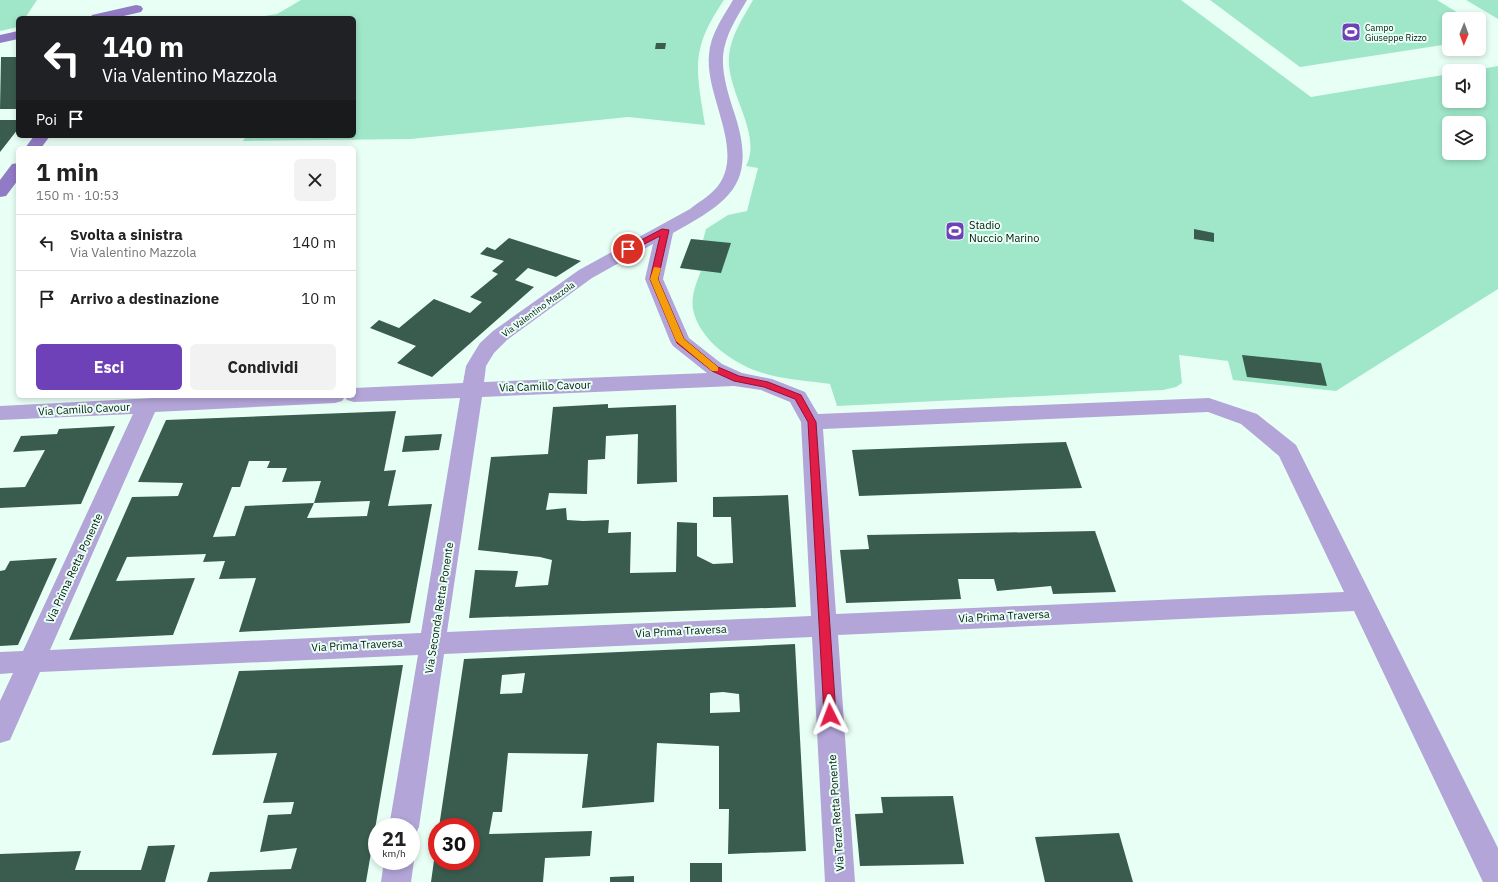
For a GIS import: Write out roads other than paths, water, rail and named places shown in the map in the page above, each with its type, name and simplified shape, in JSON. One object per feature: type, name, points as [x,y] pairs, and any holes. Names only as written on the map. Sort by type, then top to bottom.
[{"type":"main road","points":[[106,16],[136,9]]},
{"type":"main road","points":[[0,39],[16,35]]},
{"type":"main road","points":[[0,52],[16,48]]},
{"type":"main road","points":[[0,192],[16,171]]},
{"type":"street","name":"Via Valentino Mazzola","points":[[474,389],[476,366],[488,346],[556,293],[616,256],[665,230],[710,202],[728,184],[734,164],[735,147],[716,73],[715,56],[723,28],[740,0]]},
{"type":"street","name":"Via Terza Retta Ponente","points":[[665,230],[654,279],[680,341],[715,369],[737,379],[765,384],[798,397],[812,422],[840,882]]},
{"type":"street","name":"Via Camillo Cavour","points":[[356,395],[737,379]]},
{"type":"street","name":"Via Seconda Retta Ponente","points":[[405,818],[474,389]]},
{"type":"street","name":"Via Camillo Cavour","points":[[0,413],[293,398]]},
{"type":"street","name":"Via Prima Retta Ponente","points":[[0,731],[148,405]]},
{"type":"street","points":[[812,422],[1209,405],[1249,420],[1288,451],[1498,880]]},
{"type":"street","name":"Via Prima Traversa","points":[[0,663],[824,624],[1361,601]]},
{"type":"street","points":[[396,882],[398,870]]},
{"type":"place","name":"Campo Giuseppe Rizzo","points":[[1351,32]]},
{"type":"place","name":"Stadio Nuccio Marino","points":[[955,231]]}]
